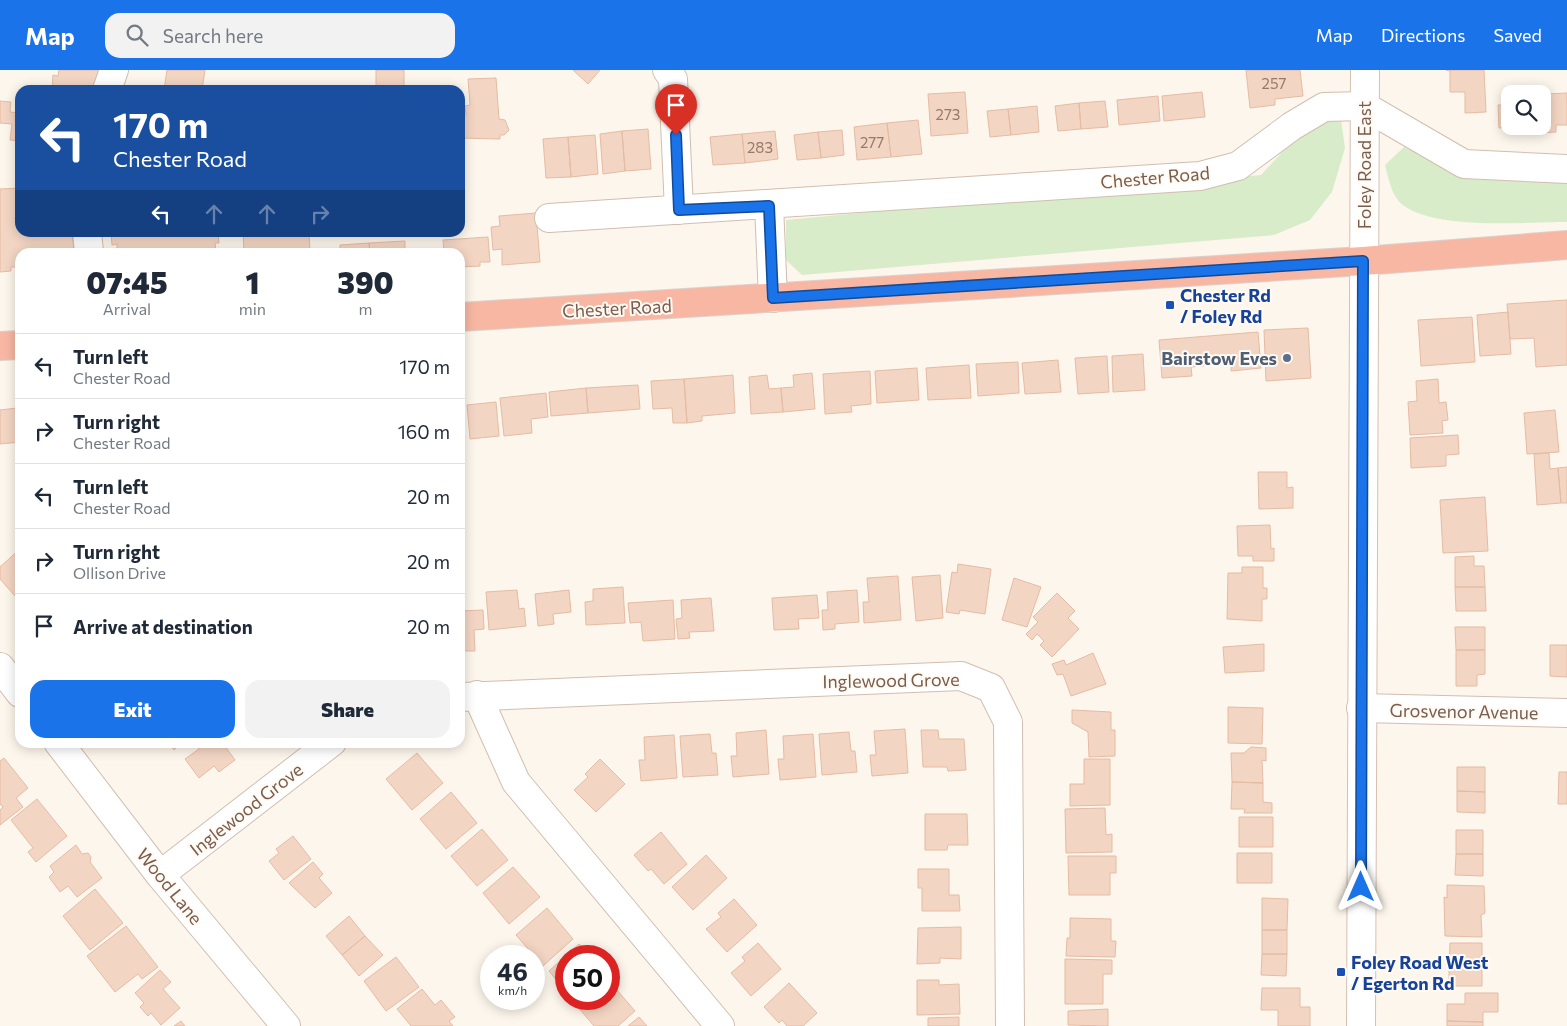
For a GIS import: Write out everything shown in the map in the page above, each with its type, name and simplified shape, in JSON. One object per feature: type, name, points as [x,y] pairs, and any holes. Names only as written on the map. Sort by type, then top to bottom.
[{"type":"highway","name":"Chester Road","points":[[465,318],[1363,261],[1567,245]]},
{"type":"highway","points":[[0,346],[15,345]]},
{"type":"street","points":[[109,85],[114,70]]},
{"type":"street","points":[[667,70],[673,79],[679,210]]},
{"type":"street","name":"Foley Road East","points":[[1361,1026],[1365,70]]},
{"type":"street","points":[[1364,106],[1464,164],[1567,169]]},
{"type":"street","name":"Chester Road","points":[[549,218],[769,206],[1200,176],[1238,166],[1292,126],[1324,107],[1364,106]]},
{"type":"street","points":[[769,206],[773,298]]},
{"type":"street","points":[[0,667],[15,686]]},
{"type":"street","name":"Inglewood Grove","points":[[720,1026],[516,782],[468,696],[961,676],[991,688],[1008,722],[1010,1026]]},
{"type":"street","name":"Grosvenor Avenue","points":[[1361,708],[1567,713]]},
{"type":"street","name":"Wood Lane","points":[[63,748],[160,874],[286,1026]]},
{"type":"street","name":"Inglewood Grove","points":[[160,874],[324,748]]},
{"type":"green space","points":[[1324,117],[1341,120],[1345,148],[1332,192],[1310,220],[1274,235],[802,275],[786,260],[786,220],[1261,175],[1294,139]]},
{"type":"green space","points":[[1404,147],[1469,179],[1538,182],[1567,180],[1567,222],[1460,222],[1419,214],[1404,206],[1396,197],[1385,165]]},
{"type":"building","points":[[59,70],[100,70],[96,85],[52,85],[53,75],[58,76]]},
{"type":"building","points":[[167,70],[205,70],[203,85],[165,85]]},
{"type":"building","points":[[376,70],[404,70],[404,85],[376,85]]},
{"type":"building","points":[[573,70],[600,70],[588,84]]},
{"type":"building","points":[[1246,70],[1300,70],[1303,96],[1275,99],[1275,105],[1250,108]]},
{"type":"building","points":[[1446,70],[1484,70],[1486,112],[1465,113],[1465,92],[1450,92],[1450,71]]},
{"type":"building","points":[[496,78],[499,119],[505,120],[509,130],[504,135],[500,135],[500,139],[465,138],[465,106],[470,105],[468,79]]},
{"type":"building","points":[[965,92],[968,133],[931,136],[928,94]]},
{"type":"building","points":[[1202,92],[1205,117],[1164,121],[1162,96]]},
{"type":"building","points":[[1567,93],[1567,125],[1556,125],[1556,132],[1551,132],[1551,94]]},
{"type":"building","points":[[1158,96],[1160,121],[1119,125],[1117,100]]},
{"type":"building","points":[[0,101],[11,102],[10,112],[15,112],[15,140],[10,140],[12,124],[0,123]]},
{"type":"building","points":[[1105,101],[1108,127],[1081,129],[1079,103]]},
{"type":"building","points":[[1079,103],[1081,129],[1058,131],[1055,106]]},
{"type":"building","points":[[1498,105],[1501,105],[1501,128],[1499,128]]},
{"type":"building","points":[[1037,106],[1039,132],[1011,135],[1008,109]]},
{"type":"building","points":[[1008,109],[1011,135],[990,137],[987,111]]},
{"type":"building","points":[[918,120],[922,154],[891,157],[887,123]]},
{"type":"building","points":[[887,123],[891,157],[857,160],[854,127]]},
{"type":"building","points":[[648,129],[651,169],[625,171],[622,131]]},
{"type":"building","points":[[842,130],[844,155],[821,158],[818,132]]},
{"type":"building","points":[[622,131],[625,171],[603,174],[600,134]]},
{"type":"building","points":[[775,131],[778,159],[745,163],[742,134]]},
{"type":"building","points":[[818,132],[821,158],[797,160],[794,135]]},
{"type":"building","points":[[742,134],[745,163],[713,165],[710,137]]},
{"type":"building","points":[[595,135],[598,174],[571,177],[568,137]]},
{"type":"building","points":[[568,137],[571,177],[546,178],[543,139]]},
{"type":"building","points":[[15,188],[15,237],[72,237],[74,248],[15,248],[15,267],[11,267],[11,271],[0,272],[0,189]]},
{"type":"building","points":[[536,213],[540,262],[502,265],[502,249],[493,250],[491,227],[500,226],[499,216]]},
{"type":"building","points":[[111,237],[218,237],[219,243],[215,243],[216,248],[117,248],[117,244],[112,245]]},
{"type":"building","points":[[243,237],[309,237],[310,248],[244,248]]},
{"type":"building","points":[[488,237],[490,262],[480,262],[480,266],[465,267],[465,248],[444,248],[443,240]]},
{"type":"building","points":[[405,241],[405,248],[370,248],[369,243]]},
{"type":"building","points":[[369,243],[370,248],[340,248],[340,245]]},
{"type":"building","points":[[1567,300],[1567,365],[1536,367],[1534,338],[1510,339],[1507,304]]},
{"type":"building","points":[[1508,312],[1511,354],[1480,356],[1477,315]]},
{"type":"building","points":[[1472,317],[1475,362],[1421,366],[1418,320]]},
{"type":"building","name":"Bairstow Eves","points":[[1308,328],[1311,378],[1266,381],[1264,330]]},
{"type":"building","points":[[1258,332],[1261,368],[1231,371],[1231,363],[1191,367],[1192,376],[1162,378],[1159,340]]},
{"type":"building","points":[[1143,354],[1145,390],[1113,392],[1112,356]]},
{"type":"building","points":[[1107,356],[1109,392],[1078,394],[1075,358]]},
{"type":"building","points":[[1058,360],[1061,392],[1025,394],[1022,363]]},
{"type":"building","points":[[1018,362],[1019,393],[978,396],[976,364]]},
{"type":"building","points":[[969,365],[971,398],[928,400],[926,368]]},
{"type":"building","points":[[917,368],[919,400],[877,403],[875,371]]},
{"type":"building","points":[[870,371],[871,404],[851,406],[852,412],[825,414],[823,374]]},
{"type":"building","points":[[812,373],[815,409],[783,412],[781,388],[794,387],[793,375]]},
{"type":"building","points":[[733,375],[735,413],[702,416],[702,421],[687,423],[684,379]]},
{"type":"building","points":[[767,375],[769,389],[781,388],[783,412],[751,414],[749,377]]},
{"type":"building","points":[[684,379],[687,423],[673,423],[672,408],[653,409],[651,381]]},
{"type":"building","points":[[1438,379],[1439,403],[1446,402],[1448,420],[1442,421],[1443,433],[1410,435],[1408,402],[1417,401],[1416,381]]},
{"type":"building","points":[[638,385],[640,409],[588,413],[586,388]]},
{"type":"building","points":[[586,388],[588,413],[551,416],[549,392]]},
{"type":"building","points":[[546,393],[548,417],[531,419],[532,433],[504,436],[500,398]]},
{"type":"building","points":[[496,402],[499,436],[470,439],[467,405]]},
{"type":"building","points":[[15,408],[15,442],[0,444],[0,410]]},
{"type":"building","points":[[1555,410],[1559,452],[1527,454],[1524,413]]},
{"type":"building","points":[[1458,435],[1459,454],[1446,455],[1446,466],[1411,468],[1410,438]]},
{"type":"building","points":[[1549,453],[1550,469],[1558,468],[1561,503],[1537,505],[1534,454]]},
{"type":"building","points":[[1567,467],[1567,503],[1561,503],[1558,468]]},
{"type":"building","points":[[1258,472],[1287,472],[1287,488],[1293,487],[1293,508],[1259,509]]},
{"type":"building","points":[[1485,497],[1488,551],[1443,553],[1440,500]]},
{"type":"building","points":[[1270,525],[1271,549],[1274,548],[1274,561],[1253,561],[1253,556],[1238,556],[1237,526]]},
{"type":"building","points":[[15,554],[15,596],[0,579],[0,567]]},
{"type":"building","points":[[1474,556],[1474,566],[1484,566],[1485,587],[1455,587],[1455,557]]},
{"type":"building","points":[[958,564],[991,569],[985,614],[960,610],[959,614],[946,612],[952,572],[957,573]]},
{"type":"building","points":[[1242,567],[1263,567],[1263,588],[1267,588],[1267,599],[1262,599],[1262,621],[1227,619],[1228,573],[1242,573]]},
{"type":"building","points":[[940,575],[943,618],[916,621],[912,577]]},
{"type":"building","points":[[898,576],[901,620],[864,623],[863,602],[869,602],[867,578]]},
{"type":"building","points":[[1014,578],[1041,587],[1027,627],[1002,620]]},
{"type":"building","points":[[623,587],[625,623],[586,625],[585,602],[593,601],[593,589]]},
{"type":"building","points":[[1455,587],[1485,587],[1486,611],[1456,611]]},
{"type":"building","points":[[517,590],[519,609],[524,608],[526,626],[489,630],[486,592]]},
{"type":"building","points":[[569,590],[571,612],[553,614],[554,624],[538,626],[535,594]]},
{"type":"building","points":[[857,590],[859,622],[835,624],[835,629],[823,630],[822,610],[828,610],[827,592]]},
{"type":"building","points":[[1057,593],[1075,611],[1068,618],[1079,629],[1052,657],[1040,645],[1044,641],[1037,634],[1032,640],[1026,634],[1038,622],[1033,617]]},
{"type":"building","points":[[817,595],[819,618],[798,619],[799,629],[774,630],[772,598]]},
{"type":"building","points":[[711,598],[714,631],[689,632],[690,638],[678,639],[676,619],[682,618],[681,600]]},
{"type":"building","points":[[673,600],[675,639],[643,641],[641,622],[630,623],[628,603]]},
{"type":"building","points":[[483,610],[484,629],[474,630],[475,651],[465,651],[465,611]]},
{"type":"building","points":[[1455,627],[1485,627],[1485,650],[1456,650]]},
{"type":"building","points":[[1264,644],[1264,671],[1225,673],[1223,647]]},
{"type":"building","points":[[1550,645],[1567,645],[1567,677],[1550,676]]},
{"type":"building","points":[[1456,650],[1485,650],[1485,674],[1477,675],[1477,686],[1456,686]]},
{"type":"building","points":[[1093,653],[1106,684],[1071,696],[1063,674],[1057,675],[1052,664],[1064,660],[1066,665]]},
{"type":"building","points":[[1228,707],[1263,708],[1262,744],[1228,743]]},
{"type":"building","points":[[1072,710],[1111,712],[1111,730],[1115,730],[1115,756],[1089,757],[1088,732],[1072,723]]},
{"type":"building","points":[[905,729],[908,773],[872,776],[870,755],[876,755],[874,731]]},
{"type":"building","points":[[766,730],[769,774],[733,777],[731,756],[737,756],[736,733]]},
{"type":"building","points":[[921,730],[938,730],[939,739],[964,739],[966,770],[948,771],[947,767],[923,767]]},
{"type":"building","points":[[849,732],[851,751],[855,751],[857,772],[822,775],[819,734]]},
{"type":"building","points":[[710,734],[712,753],[716,753],[718,775],[683,777],[680,736]]},
{"type":"building","points":[[813,734],[816,777],[780,780],[778,759],[784,759],[783,736]]},
{"type":"building","points":[[674,735],[677,778],[641,781],[639,760],[645,760],[644,737]]},
{"type":"building","points":[[1251,747],[1266,748],[1266,761],[1262,760],[1263,783],[1232,782],[1231,753],[1244,753]]},
{"type":"building","points":[[226,748],[235,760],[219,772],[214,766],[199,778],[185,759],[199,749]]},
{"type":"building","points":[[417,753],[443,783],[412,810],[386,779]]},
{"type":"building","points":[[4,758],[28,788],[16,798],[23,807],[0,825],[0,810],[3,807],[0,804],[0,761]]},
{"type":"building","points":[[600,759],[625,784],[596,812],[574,790],[588,777],[585,774]]},
{"type":"building","points":[[1084,759],[1110,759],[1110,805],[1070,806],[1070,784],[1084,784]]},
{"type":"building","points":[[1457,767],[1485,767],[1485,792],[1457,791]]},
{"type":"building","points":[[1559,772],[1567,772],[1567,804],[1558,804]]},
{"type":"building","points":[[1232,782],[1263,783],[1263,802],[1272,803],[1272,813],[1244,813],[1245,809],[1231,809]]},
{"type":"building","points":[[1457,791],[1485,792],[1485,813],[1457,812]]},
{"type":"building","points":[[451,792],[477,823],[446,849],[420,819]]},
{"type":"building","points":[[37,799],[67,836],[36,862],[28,852],[33,848],[11,820]]},
{"type":"building","points":[[1105,808],[1106,835],[1112,834],[1112,852],[1066,853],[1065,809]]},
{"type":"building","points":[[925,814],[967,814],[968,845],[948,845],[947,850],[925,850]]},
{"type":"building","points":[[1239,817],[1273,817],[1273,847],[1239,847]]},
{"type":"building","points":[[482,829],[508,860],[477,886],[451,856]]},
{"type":"building","points":[[1456,830],[1483,830],[1483,854],[1456,854]]},
{"type":"building","points":[[661,832],[687,864],[664,884],[651,869],[648,871],[634,855]]},
{"type":"building","points":[[293,836],[311,859],[284,880],[269,861],[279,853],[276,849]]},
{"type":"building","points":[[76,845],[82,854],[88,853],[91,857],[90,862],[102,878],[77,897],[68,886],[60,892],[49,877],[54,872],[50,866]]},
{"type":"building","points":[[1237,853],[1272,853],[1272,883],[1237,883]]},
{"type":"building","points":[[1456,854],[1483,854],[1483,876],[1455,875]]},
{"type":"building","points":[[706,855],[727,878],[693,910],[672,887]]},
{"type":"building","points":[[1068,856],[1116,856],[1116,873],[1110,873],[1110,895],[1069,895]]},
{"type":"building","points":[[313,862],[323,874],[319,878],[332,893],[315,908],[289,883]]},
{"type":"building","points":[[513,867],[540,897],[509,924],[483,893]]},
{"type":"building","points":[[918,869],[949,869],[949,895],[959,895],[960,911],[922,911],[922,888],[918,888]]},
{"type":"building","points":[[1447,885],[1484,886],[1485,913],[1481,915],[1482,937],[1445,936],[1444,897],[1447,898]]},
{"type":"building","points":[[95,889],[123,923],[90,950],[63,916]]},
{"type":"building","points":[[1262,898],[1288,899],[1287,930],[1262,930]]},
{"type":"building","points":[[734,899],[757,925],[727,952],[706,929],[721,917],[718,913]]},
{"type":"building","points":[[547,908],[573,939],[566,945],[555,945],[555,955],[545,964],[545,945],[525,945],[516,935]]},
{"type":"building","points":[[349,916],[365,936],[342,955],[326,936]]},
{"type":"building","points":[[1070,918],[1111,919],[1111,941],[1116,941],[1115,957],[1066,956],[1067,938],[1070,938]]},
{"type":"building","points":[[126,926],[158,967],[142,979],[138,974],[115,992],[87,956]]},
{"type":"building","points":[[961,927],[961,959],[940,958],[940,963],[917,964],[918,928]]},
{"type":"building","points":[[1262,930],[1287,930],[1287,954],[1262,954]]},
{"type":"building","points":[[365,936],[383,955],[359,976],[342,955]]},
{"type":"building","points":[[758,943],[781,969],[751,996],[731,973],[745,961],[742,957]]},
{"type":"building","points":[[1450,943],[1482,943],[1482,965],[1449,965]]},
{"type":"building","points":[[1262,954],[1287,954],[1286,976],[1261,975]]},
{"type":"building","points":[[396,957],[419,987],[386,1011],[364,981]]},
{"type":"building","points":[[1065,959],[1112,960],[1112,974],[1103,974],[1103,1004],[1065,1004]]},
{"type":"building","points":[[1449,965],[1482,965],[1482,986],[1449,986]]},
{"type":"building","points":[[555,966],[555,978],[549,971]]},
{"type":"building","points":[[160,970],[171,982],[163,989],[180,1008],[161,1025],[151,1013],[148,1016],[140,1007],[144,1003],[135,993]]},
{"type":"building","points":[[917,980],[939,980],[939,985],[959,984],[960,1014],[917,1015]]},
{"type":"building","points":[[789,983],[817,1013],[803,1026],[787,1026],[782,1020],[779,1023],[764,1007]]},
{"type":"building","points":[[1262,988],[1300,988],[1300,1007],[1310,1007],[1310,1026],[1278,1026],[1278,1010],[1261,1010]]},
{"type":"building","points":[[422,989],[435,1005],[441,1000],[455,1017],[449,1021],[453,1026],[411,1026],[397,1009]]},
{"type":"building","points":[[1465,993],[1498,993],[1498,1012],[1483,1012],[1483,1022],[1447,1021],[1447,1004],[1465,1004]]},
{"type":"building","points":[[620,994],[635,1011],[618,1026],[594,1026],[581,1010],[620,1010]]},
{"type":"building","points":[[1108,1009],[1108,1026],[1068,1025],[1068,1011]]},
{"type":"building","points":[[639,1017],[647,1026],[628,1026]]},
{"type":"building","points":[[959,1017],[959,1026],[928,1026],[928,1018]]},
{"type":"building","points":[[181,1021],[185,1026],[174,1026]]},
{"type":"building","points":[[1447,1021],[1483,1022],[1483,1026],[1447,1026]]},
{"type":"place","name":"Chester Rd / Foley Rd","points":[[1170,305]]},
{"type":"place","name":"Bairstow Eves","points":[[1287,358]]},
{"type":"place","name":"Foley Road West / Egerton Rd","points":[[1341,972]]},
{"type":"route","points":[[676,135],[679,210],[769,206],[773,298],[1363,261],[1361,887]]}]
